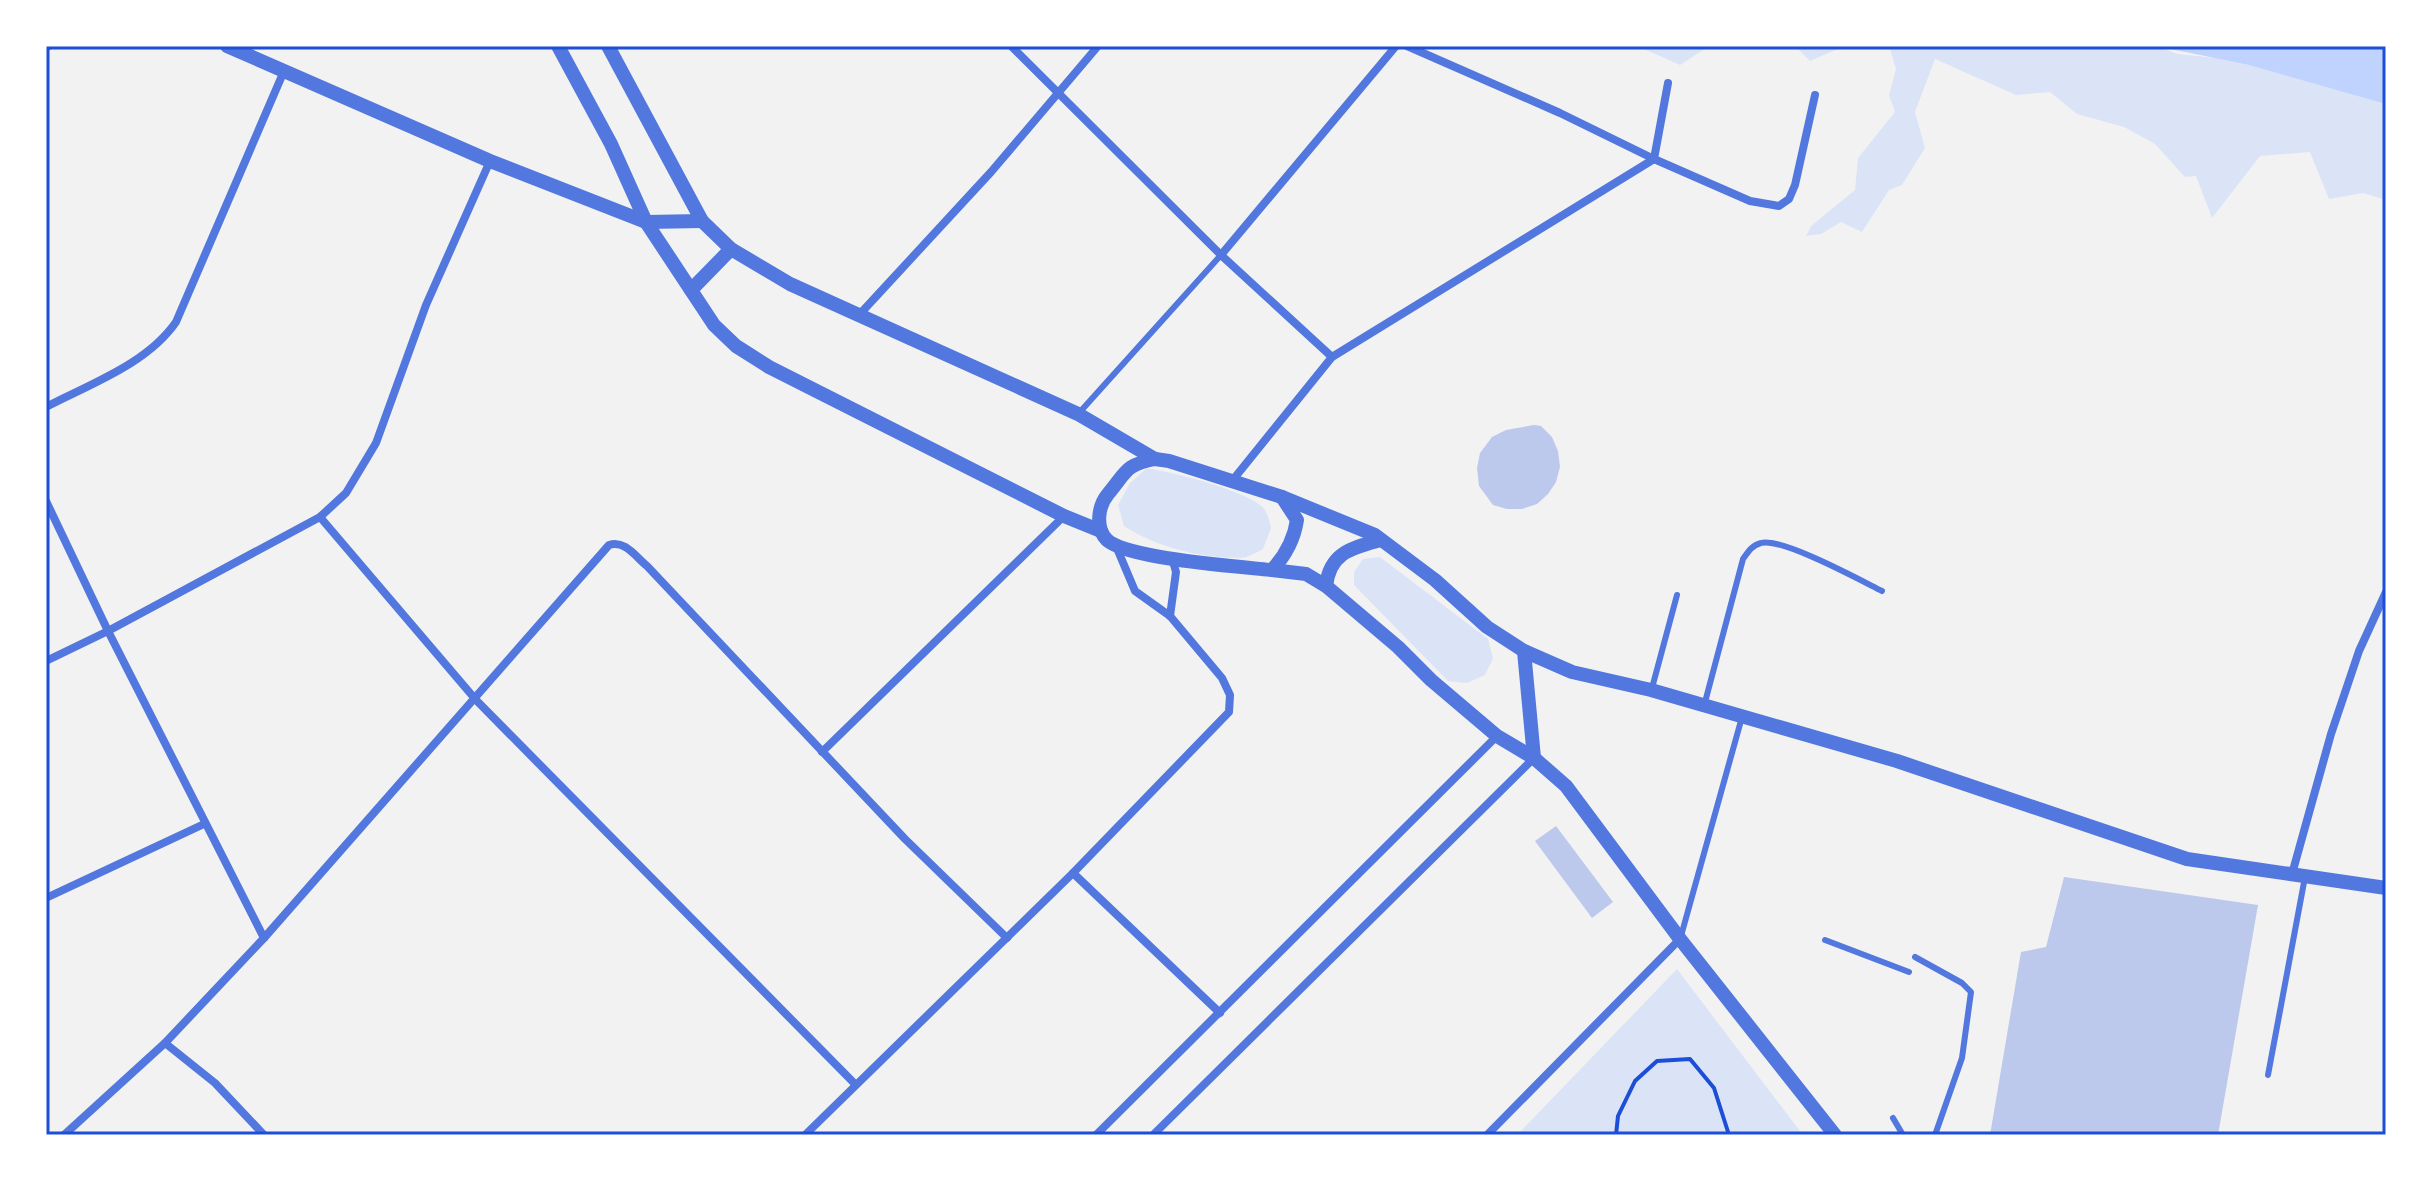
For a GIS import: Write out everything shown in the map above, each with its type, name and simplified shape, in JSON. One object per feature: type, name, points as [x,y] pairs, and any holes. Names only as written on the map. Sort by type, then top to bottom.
[{"type":"street","points":[[227,46],[490,161],[646,222],[702,221]]},
{"type":"street","points":[[558,46],[611,144],[646,222],[714,325],[736,346],[769,367],[1064,516],[1101,531]]},
{"type":"street","points":[[608,46],[702,221],[731,249],[790,284],[1078,414],[1155,459]]},
{"type":"street","points":[[1011,46],[1221,255],[1332,357]]},
{"type":"street","points":[[859,315],[991,172],[1098,46]]},
{"type":"street","points":[[1221,255],[1396,46]]},
{"type":"street","points":[[1407,46],[1750,201],[1779,206],[1789,199],[1799,171],[1815,95]]},
{"type":"street","points":[[46,407],[134,360],[165,338],[176,322],[284,71]]},
{"type":"street","points":[[1232,481],[1332,357],[1654,159],[1668,83]]},
{"type":"street","points":[[46,661],[320,517],[346,493],[376,443],[426,305],[490,161]]},
{"type":"street","points":[[691,290],[731,249]]},
{"type":"street","points":[[1835,1135],[1680,939],[1566,786],[1534,758],[1497,736],[1326,586],[1306,574],[1137,552],[1109,542],[1101,531],[1099,517],[1104,498],[1133,464],[1155,459],[1169,461],[1282,497],[1375,535],[1435,580],[1487,627],[1524,651],[1572,672],[1651,690],[1897,761],[2187,859],[2386,888]]},
{"type":"street","points":[[1272,570],[1284,556],[1295,533],[1297,520],[1282,497]]},
{"type":"street","points":[[46,501],[204,824],[264,938]]},
{"type":"street","points":[[822,752],[1064,516]]},
{"type":"street","points":[[320,517],[476,700],[855,1084]]},
{"type":"street","points":[[1326,586],[1330,567],[1341,554],[1381,540]]},
{"type":"street","points":[[64,1135],[165,1043],[264,938],[609,545],[621,544],[647,566],[905,839],[1007,938]]},
{"type":"street","points":[[805,1135],[1073,873],[1229,712],[1230,695],[1222,678],[1170,616],[1135,591],[1116,544]]},
{"type":"street","points":[[1170,616],[1176,572],[1172,557]]},
{"type":"street","points":[[2298,875],[2335,720],[2359,651],[2386,592]]},
{"type":"street","points":[[1524,651],[1534,758]]},
{"type":"street","points":[[1096,1135],[1497,736]]},
{"type":"street","points":[[1153,1135],[1534,758]]},
{"type":"street","points":[[46,898],[204,824]]},
{"type":"street","points":[[1073,873],[1220,1013]]},
{"type":"street","points":[[1487,1135],[1680,939]]},
{"type":"street","points":[[165,1043],[215,1083],[264,1135]]},
{"type":"lane","points":[[1078,414],[1221,255]]},
{"type":"lane","points":[[1704,706],[1743,559],[1757,544],[1770,542],[1809,556],[1882,591]]},
{"type":"lane","points":[[1651,690],[1677,595]]},
{"type":"lane","points":[[1680,939],[1742,717]]},
{"type":"lane","points":[[2268,1075],[2298,875]]},
{"type":"lane","points":[[1825,940],[1909,972]]},
{"type":"lane","points":[[1915,957],[1962,983],[1971,992],[1962,1058],[1935,1135]]},
{"type":"lane","points":[[1893,1118],[1903,1135]]},
{"type":"path","points":[[1616,1135],[1618,1116],[1635,1081],[1657,1061],[1690,1059],[1714,1088],[1729,1135]]},
{"type":"shaded area","points":[[1637,46],[1709,46],[1680,65]]},
{"type":"shaded area","points":[[1795,46],[1845,46],[1810,61]]},
{"type":"shaded area","points":[[1889,46],[2156,46],[2178,54],[2249,65],[2284,66],[2386,97],[2386,200],[2363,193],[2329,199],[2310,152],[2260,156],[2212,218],[2196,176],[2185,177],[2155,144],[2124,127],[2077,114],[2050,92],[2016,95],[1935,59],[1915,112],[1925,148],[1902,185],[1889,190],[1862,232],[1841,222],[1821,234],[1806,236],[1811,226],[1855,190],[1858,158],[1895,112],[1889,95],[1896,69]]},
{"type":"shaded area","points":[[1147,468],[1210,483],[1257,503],[1265,510],[1271,528],[1263,549],[1242,558],[1209,556],[1164,545],[1124,526],[1118,505],[1130,483]]},
{"type":"shaded area","points":[[1380,557],[1488,639],[1493,658],[1485,675],[1467,683],[1448,681],[1354,585],[1354,572],[1363,559]]},
{"type":"shaded area","points":[[1677,969],[1803,1135],[1517,1135]]},
{"type":"water","points":[[2156,46],[2386,46],[2386,104],[2249,65]]},
{"type":"building","points":[[1541,426],[1552,437],[1558,451],[1560,467],[1556,482],[1537,504],[1522,509],[1493,505],[1479,486],[1477,468],[1480,453],[1492,437],[1506,430]]},
{"type":"building","points":[[1556,826],[1613,902],[1592,918],[1535,841]]},
{"type":"building","points":[[2064,877],[2258,905],[2218,1135],[1990,1135],[2021,952],[2046,947]]}]
